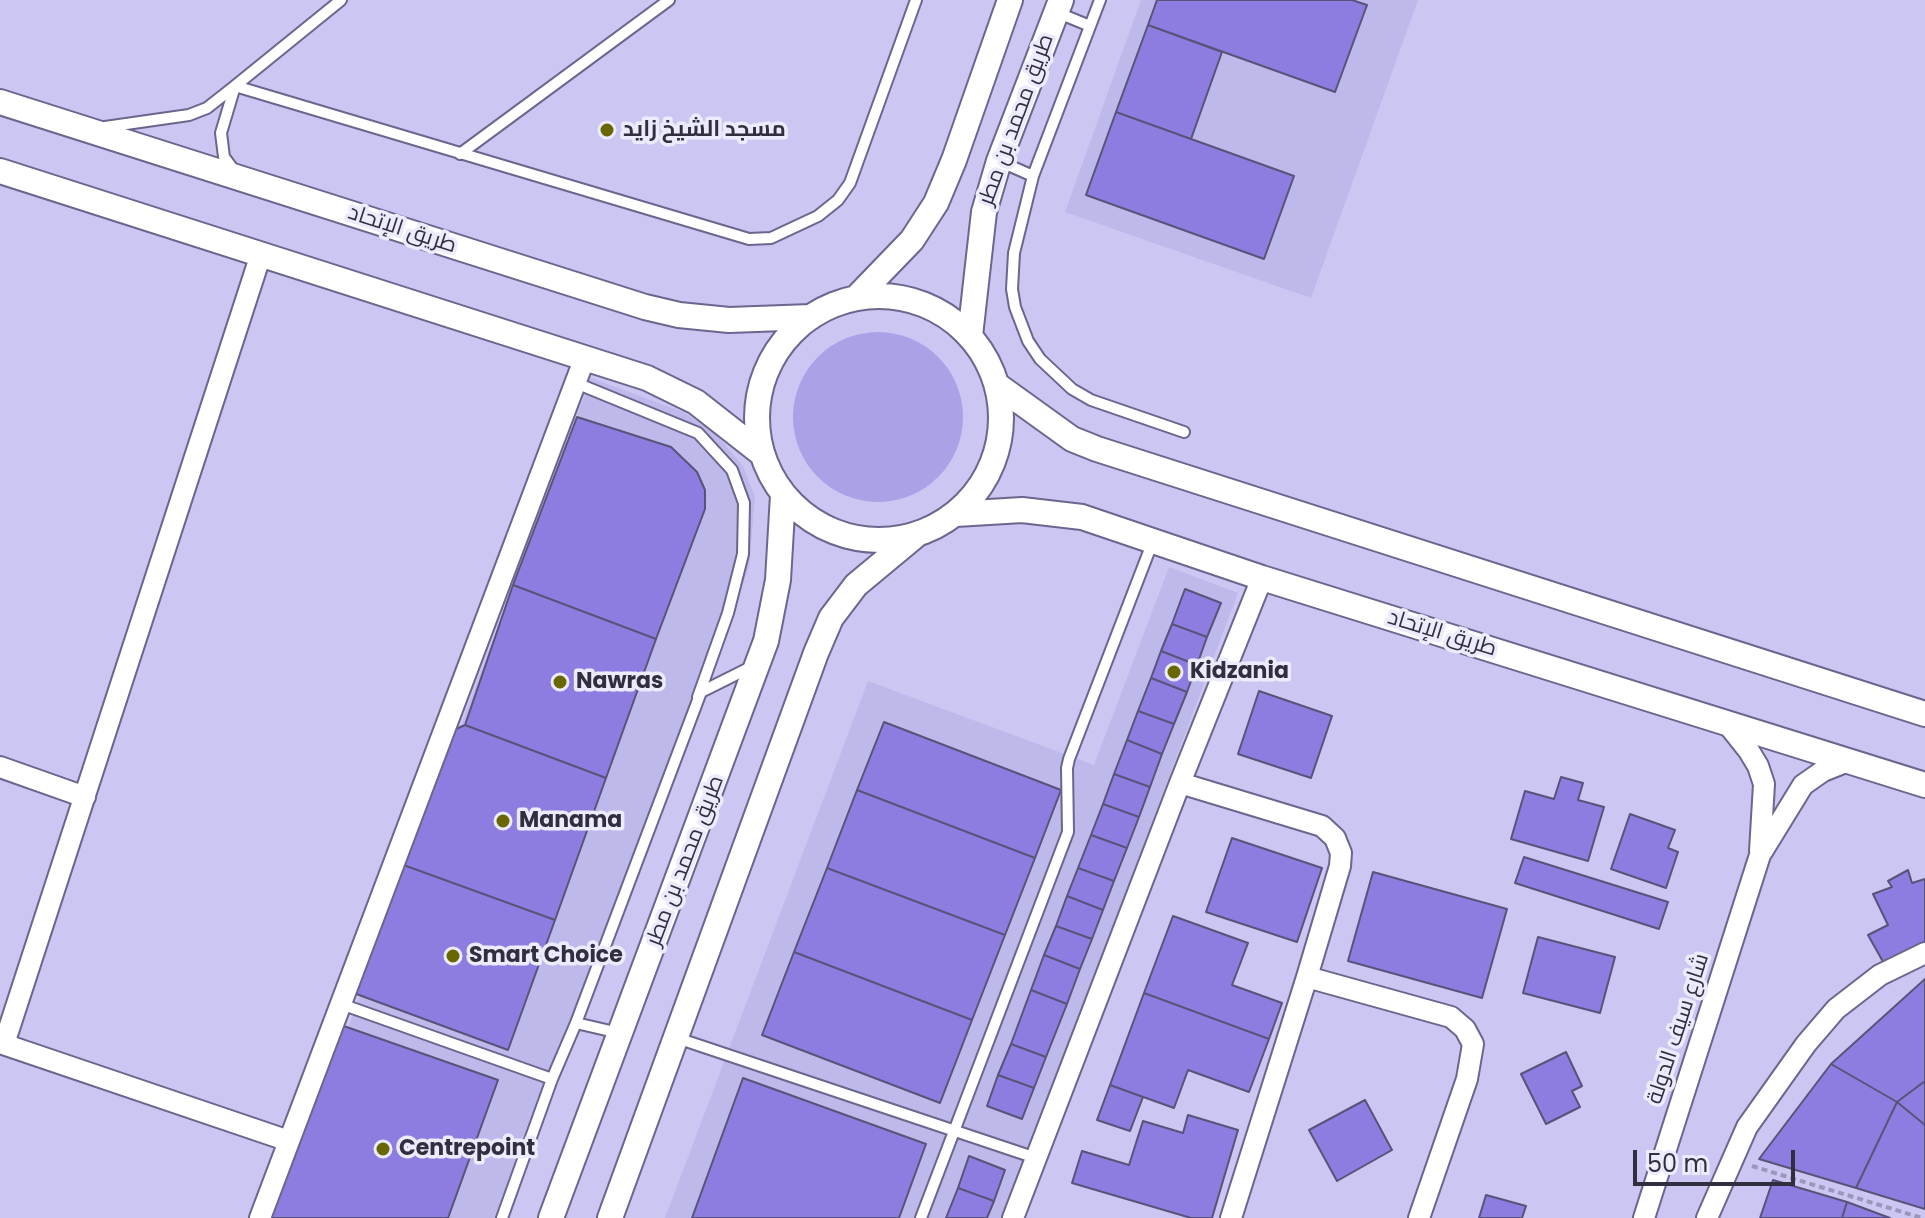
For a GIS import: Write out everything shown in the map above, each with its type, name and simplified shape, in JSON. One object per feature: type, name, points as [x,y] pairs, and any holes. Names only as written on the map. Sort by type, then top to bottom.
[{"type":"street","name":"طريق محمد بن مطر","points":[[856,298],[912,240],[936,203],[1010,0]]},
{"type":"street","name":"طريق محمد بن مطر","points":[[970,336],[984,212],[999,161],[1058,6]]},
{"type":"street","name":"طريق اﻹتحاد","points":[[0,102],[656,310],[729,320],[811,317]]},
{"type":"street","points":[[0,171],[647,378],[696,402],[761,453]]},
{"type":"street","points":[[261,254],[2,1044],[289,1141]]},
{"type":"street","points":[[881,296],[906,299],[930,307],[970,336],[986,359],[997,385],[1001,413],[999,442],[991,469],[976,493],[956,514],[916,535],[887,540],[857,539],[829,530],[803,515],[783,495],[761,453],[757,401],[775,353],[791,333],[811,317],[856,298],[881,296]]},
{"type":"street","points":[[260,1218],[584,360]]},
{"type":"street","points":[[997,385],[1072,439],[1097,449],[1925,714]]},
{"type":"street","name":"طريق محمد بن مطر","points":[[551,1218],[758,664],[776,599],[783,495]]},
{"type":"street","name":"طريق اﻹتحاد","points":[[956,514],[1022,510],[1082,517],[1262,578],[1925,785]]},
{"type":"street","points":[[610,1218],[831,618],[856,585],[916,535]]},
{"type":"street","points":[[1013,1218],[1262,578]]},
{"type":"street","name":"شارع سيف الدولة","points":[[1726,722],[1749,751],[1764,784],[1760,855]]},
{"type":"street","name":"شارع سيف الدولة","points":[[1644,1218],[1760,855],[1803,785],[1823,771],[1848,761]]},
{"type":"street","points":[[0,767],[85,797]]},
{"type":"street","points":[[1180,783],[1322,826],[1335,838],[1341,853],[1340,866],[1307,977],[1231,1218]]},
{"type":"street","points":[[1707,1218],[1747,1127],[1779,1079],[1836,1009],[1880,975],[1925,953]]},
{"type":"street","points":[[1307,977],[1451,1017],[1465,1029],[1473,1044],[1467,1079],[1419,1218]]},
{"type":"lane","points":[[89,130],[119,123],[189,115],[207,108],[341,0]]},
{"type":"lane","points":[[460,154],[669,0]]},
{"type":"lane","points":[[235,86],[749,239],[771,238],[818,216],[838,200],[850,183],[916,0]]},
{"type":"lane","points":[[1100,0],[1033,176],[1012,271],[1015,307],[1028,341],[1047,367],[1072,389],[1091,400],[1184,432]]},
{"type":"lane","points":[[1058,6],[1090,26]]},
{"type":"lane","points":[[235,86],[221,133],[224,157],[239,178]]},
{"type":"lane","points":[[999,161],[1033,176]]},
{"type":"lane","points":[[502,1218],[691,715],[728,613],[743,554],[744,503],[732,470],[698,433],[576,383]]},
{"type":"lane","points":[[921,1218],[1068,832],[1069,759],[1154,540]]},
{"type":"lane","points":[[691,715],[701,692],[758,664]]},
{"type":"lane","points":[[341,1004],[552,1079]]},
{"type":"lane","points":[[576,1023],[621,1034]]},
{"type":"lane","points":[[677,1038],[1036,1158]]},
{"type":"path","points":[[1732,1160],[1922,1218]]},
{"type":"shaded area","points":[[1141,0],[1418,0],[1311,298],[1065,212]]},
{"type":"shaded area","points":[[878,332],[911,338],[938,357],[957,384],[963,417],[957,450],[938,477],[911,496],[878,502],[845,496],[818,477],[799,450],[793,417],[799,384],[818,357],[845,338]]},
{"type":"shaded area","points":[[591,378],[683,412],[714,432],[743,466],[755,497],[749,567],[506,1218],[277,1218]]},
{"type":"shaded area","points":[[1169,567],[1238,593],[1003,1218],[665,1218],[868,681],[1094,765]]},
{"type":"building","points":[[1157,0],[1352,0],[1367,5],[1335,92],[1148,25]]},
{"type":"building","points":[[1148,25],[1222,52],[1191,139],[1116,112]]},
{"type":"building","points":[[1116,112],[1294,176],[1264,259],[1086,195]]},
{"type":"building","points":[[577,417],[671,447],[697,472],[705,490],[705,509],[656,639],[513,585]]},
{"type":"building","name":"Nawras","points":[[513,585],[656,639],[606,778],[465,725]]},
{"type":"building","points":[[1185,589],[1221,603],[1207,637],[1172,624]]},
{"type":"building","points":[[1172,624],[1207,637],[1197,665],[1161,651]]},
{"type":"building","name":"Kidzania","points":[[1161,651],[1197,665],[1187,692],[1151,678]]},
{"type":"building","points":[[1151,678],[1187,692],[1174,724],[1138,711]]},
{"type":"building","points":[[1259,691],[1332,716],[1311,778],[1238,754]]},
{"type":"building","points":[[1138,711],[1174,724],[1162,754],[1127,740]]},
{"type":"building","points":[[884,722],[1061,790],[1035,858],[857,790]]},
{"type":"building","name":"Manama","points":[[465,725],[606,778],[555,920],[398,863],[447,733]]},
{"type":"building","points":[[1127,740],[1162,754],[1150,787],[1114,774]]},
{"type":"building","points":[[1114,774],[1150,787],[1139,817],[1103,804]]},
{"type":"building","points":[[1561,777],[1583,783],[1578,800],[1604,807],[1588,861],[1511,839],[1525,791],[1554,799]]},
{"type":"building","points":[[857,790],[1035,858],[1005,935],[827,868]]},
{"type":"building","points":[[1103,804],[1139,817],[1127,848],[1091,835]]},
{"type":"building","points":[[1630,814],[1675,830],[1668,848],[1678,852],[1666,888],[1611,869]]},
{"type":"building","points":[[1091,835],[1127,848],[1114,881],[1078,868]]},
{"type":"building","points":[[1232,838],[1322,868],[1297,942],[1206,912]]},
{"type":"building","points":[[1524,857],[1668,902],[1659,929],[1515,883]]},
{"type":"building","name":"Smart Choice","points":[[398,863],[555,920],[508,1050],[351,992]]},
{"type":"building","points":[[827,868],[1005,935],[972,1020],[794,952]]},
{"type":"building","points":[[1078,868],[1114,881],[1103,910],[1067,896]]},
{"type":"building","points":[[1908,870],[1912,883],[1925,879],[1925,946],[1886,967],[1868,935],[1888,925],[1873,894],[1892,887],[1888,881]]},
{"type":"building","points":[[1373,872],[1507,909],[1482,998],[1348,961]]},
{"type":"building","points":[[1067,896],[1103,910],[1092,939],[1056,926]]},
{"type":"building","points":[[1173,916],[1248,943],[1232,985],[1282,1003],[1269,1039],[1144,993]]},
{"type":"building","points":[[1056,926],[1092,939],[1080,969],[1044,955]]},
{"type":"building","points":[[1538,937],[1615,957],[1600,1013],[1523,993]]},
{"type":"building","points":[[794,952],[972,1020],[940,1103],[762,1035]]},
{"type":"building","points":[[1044,955],[1080,969],[1067,1004],[1031,990]]},
{"type":"building","points":[[1925,979],[1925,1081],[1897,1102],[1831,1064]]},
{"type":"building","points":[[1031,990],[1067,1004],[1046,1057],[1011,1044]]},
{"type":"building","points":[[1144,993],[1269,1039],[1249,1092],[1188,1070],[1174,1108],[1110,1085]]},
{"type":"building","name":"Centrepoint","points":[[338,1024],[498,1080],[448,1218],[268,1218]]},
{"type":"building","points":[[1011,1044],[1046,1057],[1034,1088],[998,1075]]},
{"type":"building","points":[[1566,1052],[1582,1086],[1572,1091],[1580,1107],[1546,1124],[1521,1074]]},
{"type":"building","points":[[1831,1064],[1897,1102],[1856,1188],[1759,1159]]},
{"type":"building","points":[[998,1075],[1034,1088],[1022,1119],[987,1106]]},
{"type":"building","points":[[743,1078],[926,1144],[899,1218],[692,1218]]},
{"type":"building","points":[[1925,1081],[1925,1125],[1897,1102]]},
{"type":"building","points":[[1110,1085],[1143,1097],[1130,1131],[1097,1120]]},
{"type":"building","points":[[1365,1100],[1392,1150],[1337,1181],[1309,1130]]},
{"type":"building","points":[[1897,1102],[1925,1125],[1925,1209],[1856,1188]]},
{"type":"building","points":[[1188,1115],[1238,1130],[1212,1218],[1191,1218],[1072,1183],[1082,1151],[1129,1165],[1143,1121],[1183,1133]]},
{"type":"building","points":[[969,1156],[1005,1170],[994,1201],[958,1188]]},
{"type":"building","points":[[1773,1180],[1847,1202],[1842,1218],[1760,1218]]},
{"type":"building","points":[[958,1188],[994,1201],[987,1218],[946,1218]]},
{"type":"building","points":[[1486,1195],[1526,1206],[1522,1218],[1479,1218]]},
{"type":"building","points":[[1847,1202],[1890,1218],[1842,1218]]},
{"type":"place","name":"مسجد الشيخ زايد","points":[[607,130]]},
{"type":"place","name":"Kidzania","points":[[1174,672]]},
{"type":"place","name":"Nawras","points":[[560,682]]},
{"type":"place","name":"Manama","points":[[503,821]]},
{"type":"place","name":"Smart Choice","points":[[453,956]]},
{"type":"place","name":"Centrepoint","points":[[383,1149]]}]
